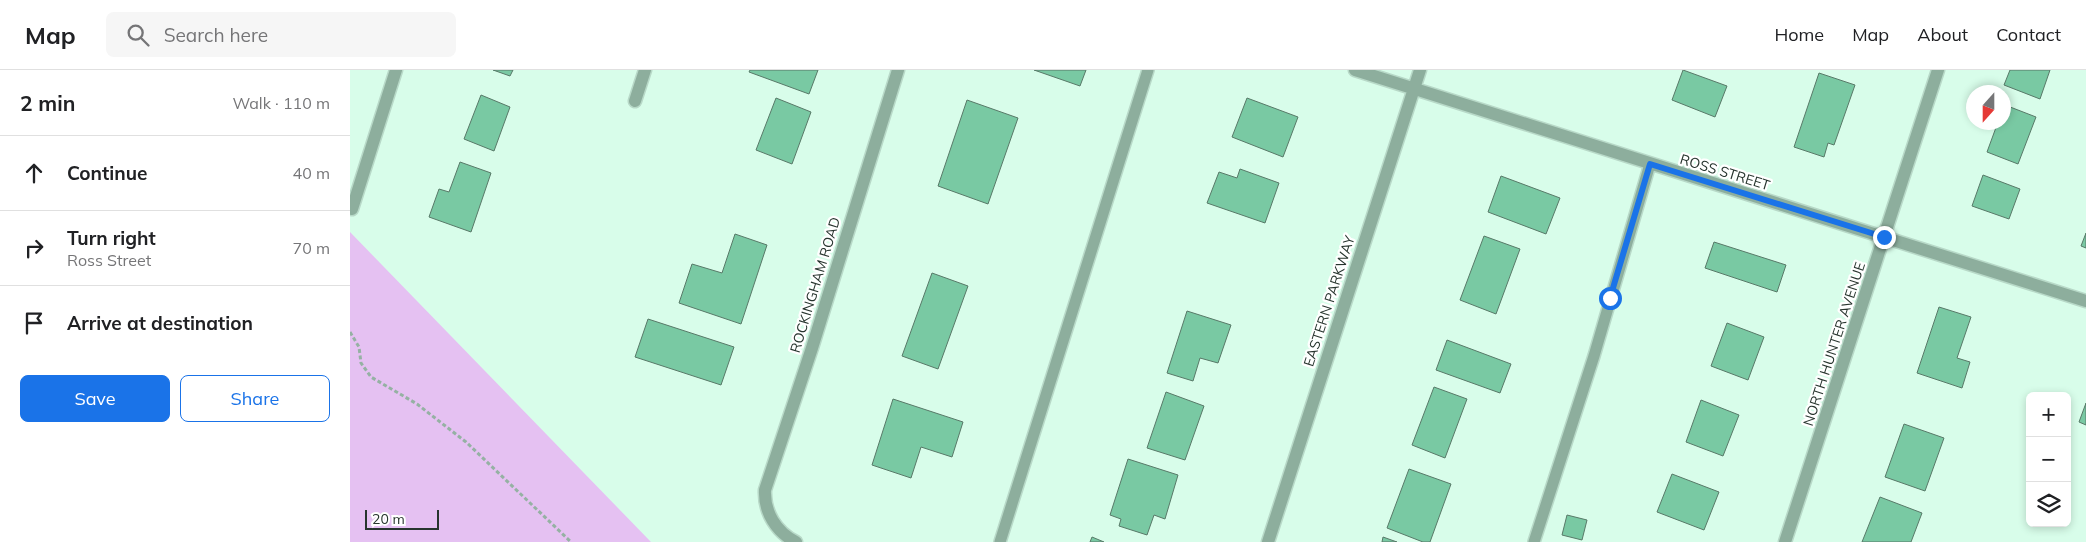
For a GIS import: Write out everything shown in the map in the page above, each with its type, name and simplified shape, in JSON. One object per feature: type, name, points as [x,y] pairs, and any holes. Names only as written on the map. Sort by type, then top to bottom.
[{"type":"street","points":[[352,209],[396,70]]},
{"type":"street","points":[[635,101],[645,70]]},
{"type":"street","name":"ROCKINGHAM ROAD","points":[[796,542],[775,526],[765,498],[765,490],[812,348],[898,70]]},
{"type":"street","name":"ROSS STREET","points":[[1355,70],[2086,301]]},
{"type":"street","name":"EASTERN PARKWAY","points":[[1268,542],[1420,70]]},
{"type":"street","name":"NORTH HUNTER AVENUE","points":[[1785,542],[1938,70]]},
{"type":"lane","points":[[1000,542],[1148,70]]},
{"type":"lane","points":[[1534,542],[1594,356],[1650,164]]},
{"type":"path","points":[[350,332],[359,347],[362,363],[371,377],[417,404],[466,442],[571,542]]},
{"type":"shaded area","points":[[350,232],[651,542],[350,542]]},
{"type":"building","points":[[493,70],[513,70],[510,76]]},
{"type":"building","points":[[750,70],[818,70],[809,94],[749,72]]},
{"type":"building","points":[[1034,70],[1086,70],[1080,86]]},
{"type":"building","points":[[1683,70],[1727,86],[1715,117],[1672,100]]},
{"type":"building","points":[[2010,70],[2050,70],[2040,99],[2011,88],[2011,85],[2004,85]]},
{"type":"building","points":[[1819,73],[1855,85],[1834,145],[1828,143],[1824,157],[1794,147]]},
{"type":"building","points":[[481,95],[510,107],[494,151],[464,139]]},
{"type":"building","points":[[776,98],[811,112],[792,164],[756,150]]},
{"type":"building","points":[[1247,98],[1298,117],[1283,157],[1232,137]]},
{"type":"building","points":[[967,100],[1018,118],[988,204],[938,186]]},
{"type":"building","points":[[2011,107],[2036,117],[2018,164],[1987,152],[1995,130],[2011,130]]},
{"type":"building","points":[[460,162],[491,173],[471,232],[429,217],[439,189],[449,192]]},
{"type":"building","points":[[1240,169],[1279,183],[1265,223],[1207,203],[1219,172],[1237,178]]},
{"type":"building","points":[[1983,175],[2020,189],[2009,219],[1972,206]]},
{"type":"building","points":[[1501,176],[1560,198],[1546,234],[1488,212]]},
{"type":"building","points":[[2086,233],[2086,248],[2081,246]]},
{"type":"building","points":[[735,234],[767,245],[741,324],[679,303],[692,264],[722,273]]},
{"type":"building","points":[[1484,236],[1520,249],[1496,314],[1460,300]]},
{"type":"building","points":[[1714,242],[1786,265],[1777,292],[1705,268]]},
{"type":"building","points":[[932,273],[968,286],[938,369],[902,356]]},
{"type":"building","points":[[1939,307],[1971,317],[1957,358],[1970,362],[1962,388],[1917,373]]},
{"type":"building","points":[[1187,311],[1231,325],[1218,363],[1200,358],[1193,381],[1167,373]]},
{"type":"building","points":[[648,319],[734,347],[721,385],[635,357]]},
{"type":"building","points":[[1727,323],[1764,337],[1748,380],[1711,366]]},
{"type":"building","points":[[1447,340],[1511,364],[1500,393],[1436,370]]},
{"type":"building","points":[[1434,387],[1467,399],[1445,458],[1412,445]]},
{"type":"building","points":[[1166,392],[1204,406],[1185,460],[1147,448]]},
{"type":"building","points":[[893,399],[963,422],[952,457],[921,447],[911,478],[872,465]]},
{"type":"building","points":[[1701,400],[1739,415],[1723,456],[1686,442]]},
{"type":"building","points":[[2086,403],[2086,425],[2079,422]]},
{"type":"building","points":[[1904,424],[1944,438],[1925,491],[1885,477]]},
{"type":"building","points":[[1128,459],[1178,475],[1165,519],[1154,515],[1147,535],[1119,526],[1121,519],[1110,515]]},
{"type":"building","points":[[1409,469],[1451,484],[1430,542],[1423,542],[1387,528]]},
{"type":"building","points":[[1672,474],[1719,492],[1704,530],[1657,512]]},
{"type":"building","points":[[1880,497],[1922,513],[1911,542],[1862,542]]},
{"type":"building","points":[[1567,515],[1587,520],[1582,540],[1562,535]]},
{"type":"building","points":[[1092,537],[1104,542],[1090,542]]},
{"type":"building","points":[[1383,537],[1397,542],[1382,542]]},
{"type":"route","points":[[1610,298],[1650,164],[1884,237]]}]
